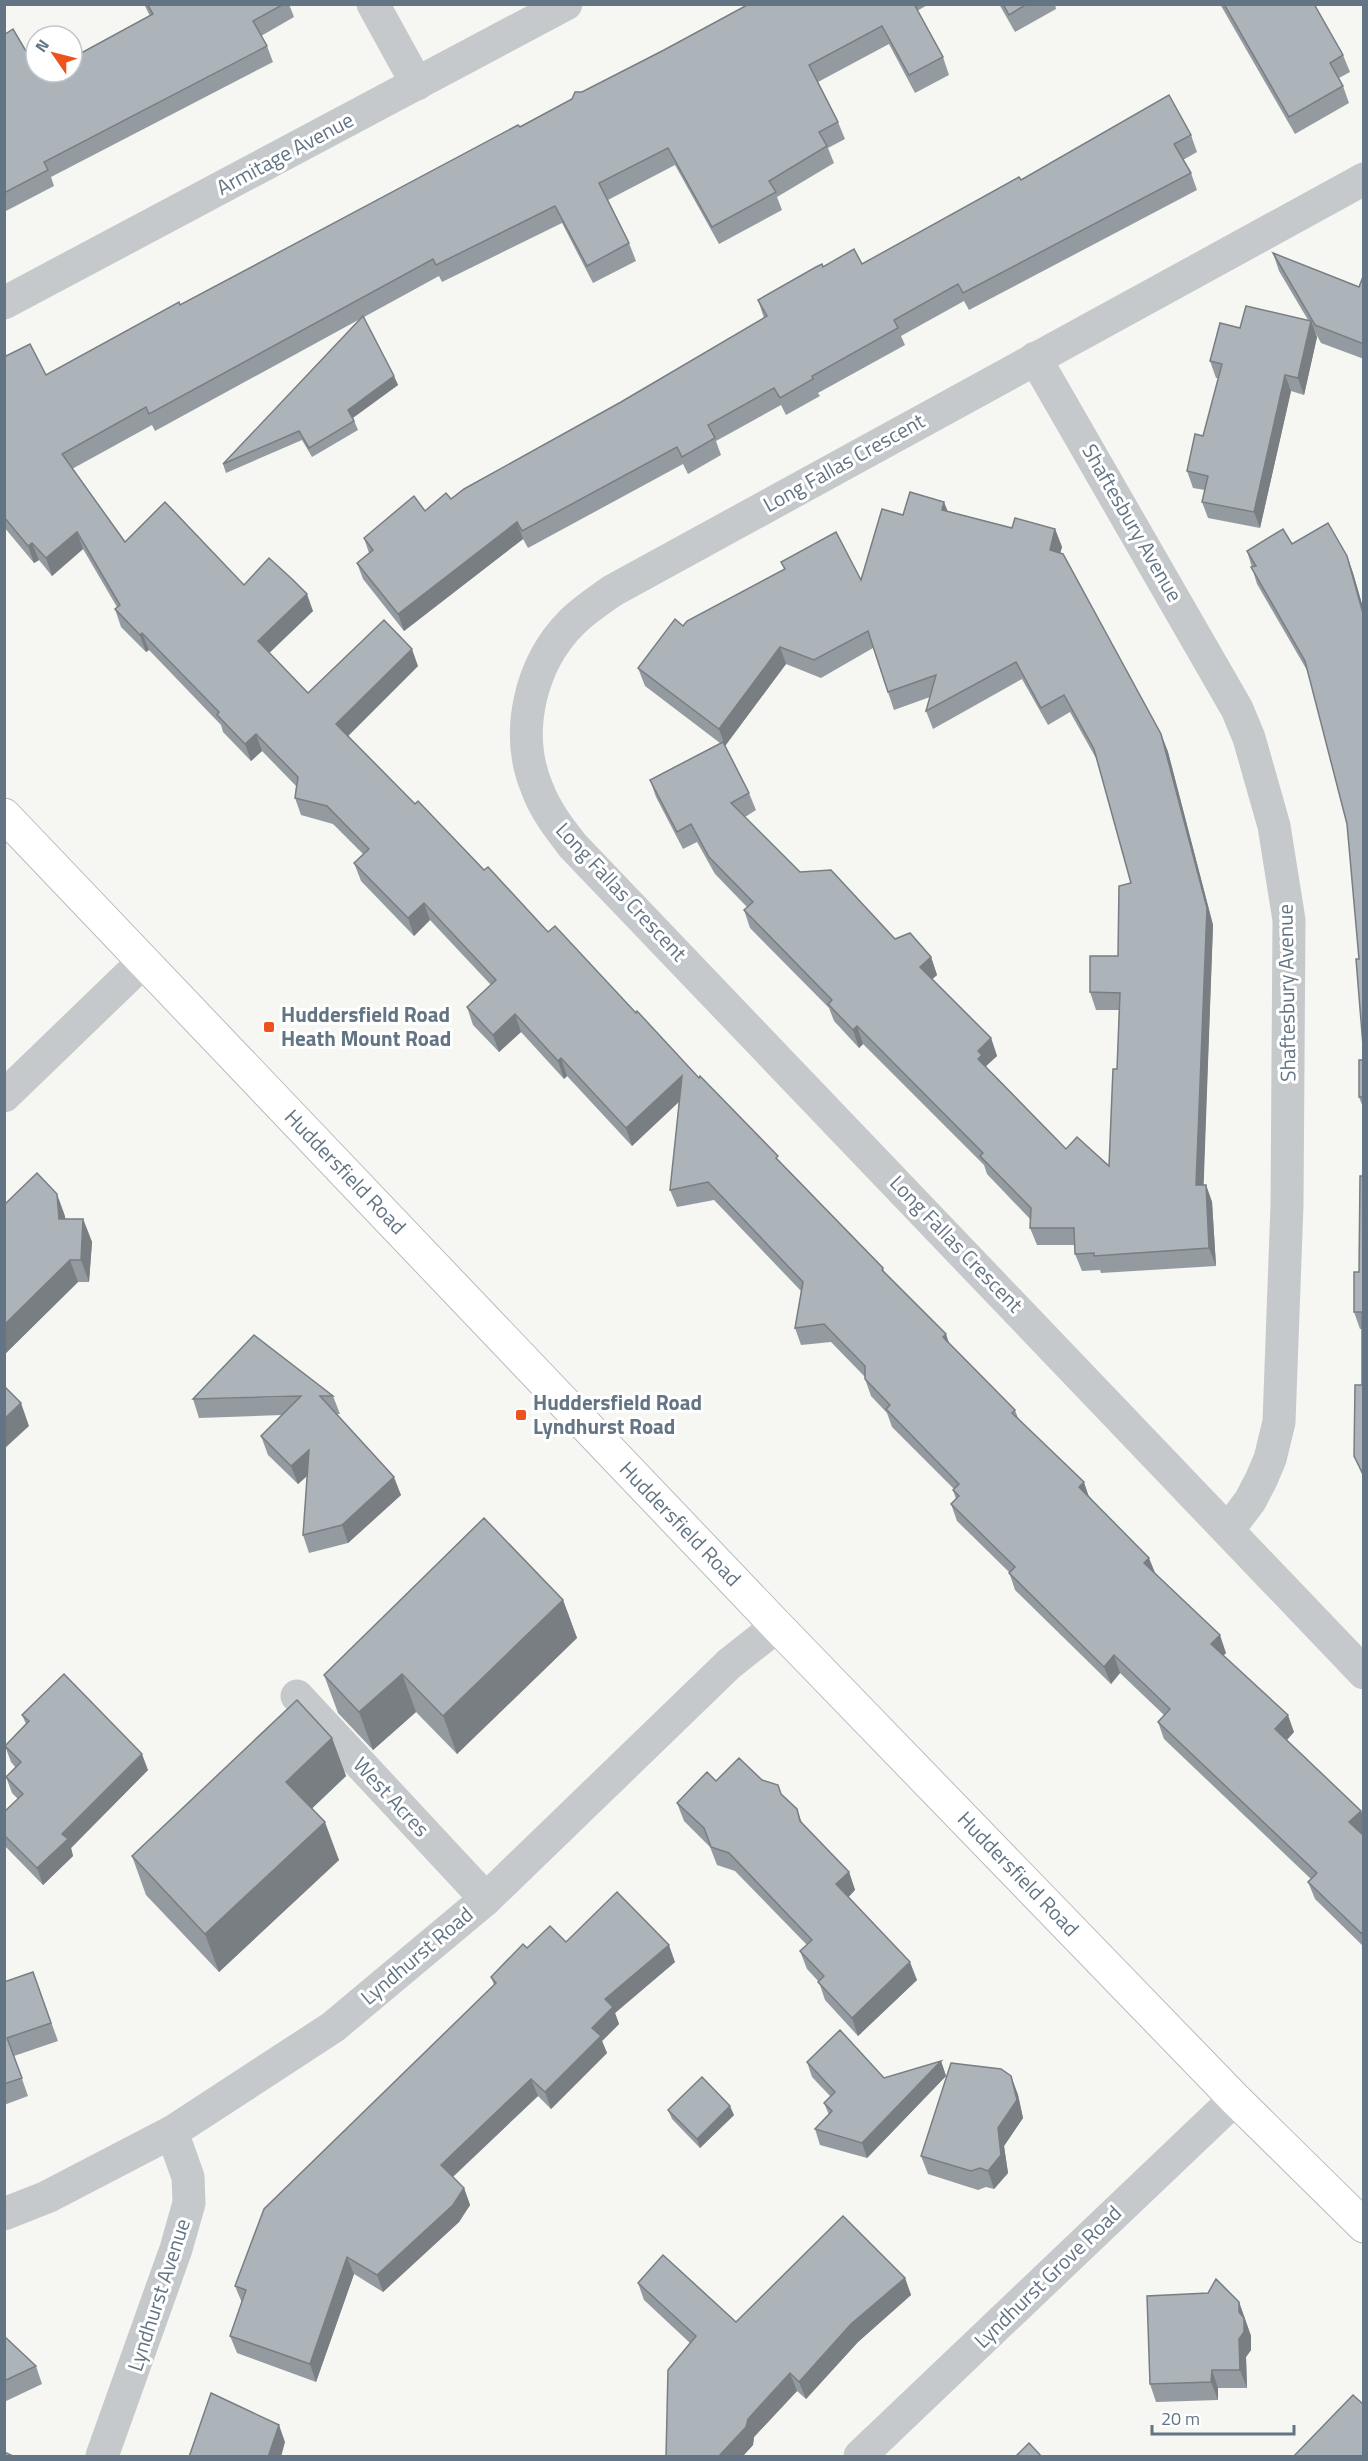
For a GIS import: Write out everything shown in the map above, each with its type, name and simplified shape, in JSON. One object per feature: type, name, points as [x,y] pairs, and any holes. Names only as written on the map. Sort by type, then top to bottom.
[{"type":"main road","name":"Huddersfield Road","points":[[4,815],[777,1626],[1235,2098],[1364,2226]]},
{"type":"street","points":[[373,4],[417,84]]},
{"type":"street","name":"Armitage Avenue","points":[[4,303],[566,4]]},
{"type":"street","name":"Long Fallas Crescent","points":[[1364,179],[612,591],[582,613],[561,635],[537,677],[529,706],[526,746],[537,789],[558,826],[573,846],[1364,1673]]},
{"type":"street","name":"Shaftesbury Avenue","points":[[1035,358],[1237,709],[1249,738],[1274,826],[1283,871],[1289,931],[1287,1205],[1279,1422],[1270,1459],[1261,1480],[1250,1501],[1228,1530]]},
{"type":"street","points":[[4,1096],[144,961]]},
{"type":"street","name":"Lyndhurst Road","points":[[4,2214],[47,2197],[172,2132],[333,2027],[486,1899],[729,1664],[777,1626]]},
{"type":"street","name":"West Acres","points":[[297,1696],[486,1899]]},
{"type":"street","name":"Lyndhurst Grove Road","points":[[860,2457],[1235,2098]]},
{"type":"street","name":"Lyndhurst Avenue","points":[[102,2457],[177,2249],[189,2203],[188,2177],[172,2132]]},
{"type":"building","points":[[147,4],[284,4],[253,21],[267,46],[44,162],[48,170],[4,193],[4,35],[13,29],[24,48],[24,84],[84,84],[84,51],[153,14]]},
{"type":"building","points":[[749,4],[914,4],[943,57],[909,75],[882,26],[809,65],[838,122],[819,132],[827,146],[769,181],[776,192],[712,227],[668,148],[599,183],[629,243],[587,266],[555,206],[436,265],[433,259],[149,414],[146,407],[62,454],[125,542],[165,502],[244,585],[269,558],[292,579],[307,594],[258,641],[308,693],[384,620],[412,649],[336,724],[415,804],[418,801],[484,870],[488,867],[548,932],[555,926],[699,1078],[700,1076],[778,1156],[776,1158],[946,1334],[943,1337],[1015,1410],[1012,1413],[1084,1482],[1079,1487],[1149,1558],[1144,1563],[1220,1635],[1211,1644],[1288,1715],[1275,1729],[1361,1811],[1349,1822],[1364,1836],[1364,1931],[1361,1933],[1308,1882],[1317,1873],[1158,1722],[1170,1709],[1114,1655],[1104,1667],[1009,1573],[1015,1567],[951,1504],[959,1496],[953,1490],[959,1484],[886,1409],[890,1405],[865,1379],[865,1366],[824,1324],[795,1328],[803,1282],[708,1182],[670,1190],[682,1076],[626,1128],[561,1058],[558,1061],[515,1014],[493,1035],[467,1007],[496,980],[424,903],[408,918],[354,863],[369,849],[327,806],[295,798],[298,777],[256,734],[245,744],[217,715],[219,712],[142,633],[140,635],[115,609],[120,605],[77,532],[46,558],[32,543],[28,546],[4,517],[4,357],[30,344],[46,375],[179,302],[180,305],[518,125],[520,127],[572,99],[575,92],[582,92]]},
{"type":"building","points":[[1003,4],[1027,4],[1009,15]]},
{"type":"building","points":[[1224,4],[1314,4],[1343,55],[1330,63],[1343,86],[1289,117]]},
{"type":"building","points":[[1169,95],[1191,135],[1174,144],[1191,173],[963,293],[958,284],[894,320],[898,328],[812,376],[813,379],[780,398],[774,388],[708,425],[715,438],[682,457],[677,447],[522,531],[517,522],[398,614],[357,563],[373,550],[364,538],[414,496],[425,511],[446,493],[451,499],[464,489],[621,402],[767,316],[758,300],[816,267],[822,264],[823,267],[854,249],[862,264],[1019,177],[1021,180]]},
{"type":"building","points":[[1273,253],[1359,287],[1364,274],[1364,344],[1315,325]]},
{"type":"building","points":[[1246,306],[1311,321],[1298,378],[1285,375],[1254,512],[1202,502],[1208,476],[1187,471],[1195,434],[1203,436],[1222,364],[1210,361],[1220,323],[1240,328]]},
{"type":"building","points":[[363,316],[394,376],[348,410],[354,421],[309,448],[299,431],[223,464]]},
{"type":"building","points":[[910,492],[944,502],[942,510],[1012,528],[1015,518],[1055,529],[1050,550],[1063,554],[1161,734],[1207,908],[1196,1185],[1206,1185],[1209,1248],[1094,1256],[1094,1253],[1075,1254],[1074,1228],[1030,1228],[1031,1208],[980,1156],[983,1153],[857,1026],[853,1030],[828,1004],[832,1000],[744,910],[753,902],[709,857],[691,824],[677,832],[650,780],[723,742],[749,793],[731,803],[800,872],[831,870],[895,939],[910,933],[931,957],[920,967],[991,1038],[978,1051],[982,1055],[978,1059],[1066,1149],[1077,1137],[1109,1166],[1113,1069],[1117,1069],[1120,993],[1090,992],[1090,956],[1118,956],[1119,886],[1131,883],[1094,749],[1064,695],[1041,708],[1016,662],[926,711],[936,675],[888,692],[868,631],[814,660],[780,647],[719,729],[638,668],[675,619],[683,626],[687,621],[785,569],[781,562],[836,532],[861,580],[882,509],[903,515]]},
{"type":"building","points":[[1328,523],[1347,556],[1364,617],[1364,1058],[1356,959],[1359,959],[1347,824],[1305,661],[1251,567],[1256,566],[1247,551],[1283,529],[1292,544]]},
{"type":"building","points":[[1359,1060],[1364,1060],[1364,1097],[1359,1097]]},
{"type":"building","points":[[37,1173],[57,1194],[59,1219],[83,1219],[81,1260],[70,1260],[4,1325],[4,1205]]},
{"type":"building","points":[[1360,1176],[1364,1176],[1364,1476],[1354,1456],[1355,1385],[1362,1385],[1362,1312],[1354,1312],[1354,1272],[1359,1272]]},
{"type":"building","points":[[254,1335],[333,1396],[320,1396],[394,1477],[342,1525],[303,1535],[309,1450],[291,1466],[261,1436],[301,1396],[193,1399]]},
{"type":"building","points":[[4,1386],[21,1403],[4,1419]]},
{"type":"building","points":[[484,1518],[563,1600],[443,1716],[402,1674],[359,1712],[324,1675]]},
{"type":"building","points":[[64,1674],[142,1754],[62,1834],[68,1839],[37,1868],[4,1835],[4,1812],[23,1794],[6,1777],[21,1762],[5,1746],[29,1721],[22,1715]]},
{"type":"building","points":[[297,1700],[332,1738],[286,1782],[325,1822],[205,1934],[132,1856]]},
{"type":"building","points":[[739,1758],[762,1780],[778,1785],[781,1794],[797,1809],[800,1821],[849,1872],[836,1884],[910,1962],[852,2018],[818,1982],[824,1976],[800,1951],[812,1940],[729,1853],[711,1847],[704,1828],[677,1803],[707,1772],[716,1781]]},
{"type":"building","points":[[617,1892],[669,1945],[605,1999],[613,2007],[592,2028],[601,2036],[545,2092],[531,2079],[441,2165],[464,2188],[453,2205],[377,2275],[347,2257],[310,2364],[230,2336],[246,2290],[235,2286],[264,2209],[496,1983],[491,1977],[523,1944],[527,1948],[550,1926],[566,1942]]},
{"type":"building","points":[[33,1972],[51,2023],[7,2038],[22,2078],[4,2084],[4,1982]]},
{"type":"building","points":[[840,2030],[884,2078],[941,2061],[862,2143],[815,2129],[832,2111],[824,2103],[835,2092],[807,2062]]},
{"type":"building","points":[[951,2063],[1001,2069],[1011,2076],[1017,2100],[998,2128],[1001,2155],[988,2171],[980,2168],[971,2171],[921,2156]]},
{"type":"building","points":[[702,2077],[730,2106],[697,2139],[668,2110]]},
{"type":"building","points":[[843,2216],[905,2278],[851,2324],[799,2382],[790,2373],[748,2419],[746,2427],[718,2457],[666,2457],[668,2370],[696,2336],[638,2283],[663,2255],[736,2322]]},
{"type":"building","points":[[1216,2279],[1239,2302],[1239,2312],[1244,2318],[1244,2332],[1239,2339],[1240,2370],[1212,2370],[1211,2382],[1150,2384],[1147,2296],[1208,2293]]},
{"type":"building","points":[[4,2336],[36,2366],[4,2381]]},
{"type":"building","points":[[211,2393],[279,2425],[268,2457],[189,2457]]},
{"type":"building","points":[[1353,2395],[1364,2405],[1364,2457],[1293,2457]]},
{"type":"building","points":[[1029,2443],[1042,2457],[1015,2457]]},
{"type":"building","points":[[4,2452],[13,2456],[13,2457],[4,2457]]},
{"type":"place","name":"Huddersfield Road Heath Mount Road","points":[[269,1027]]},
{"type":"place","name":"Huddersfield Road Lyndhurst Road","points":[[521,1415]]}]
